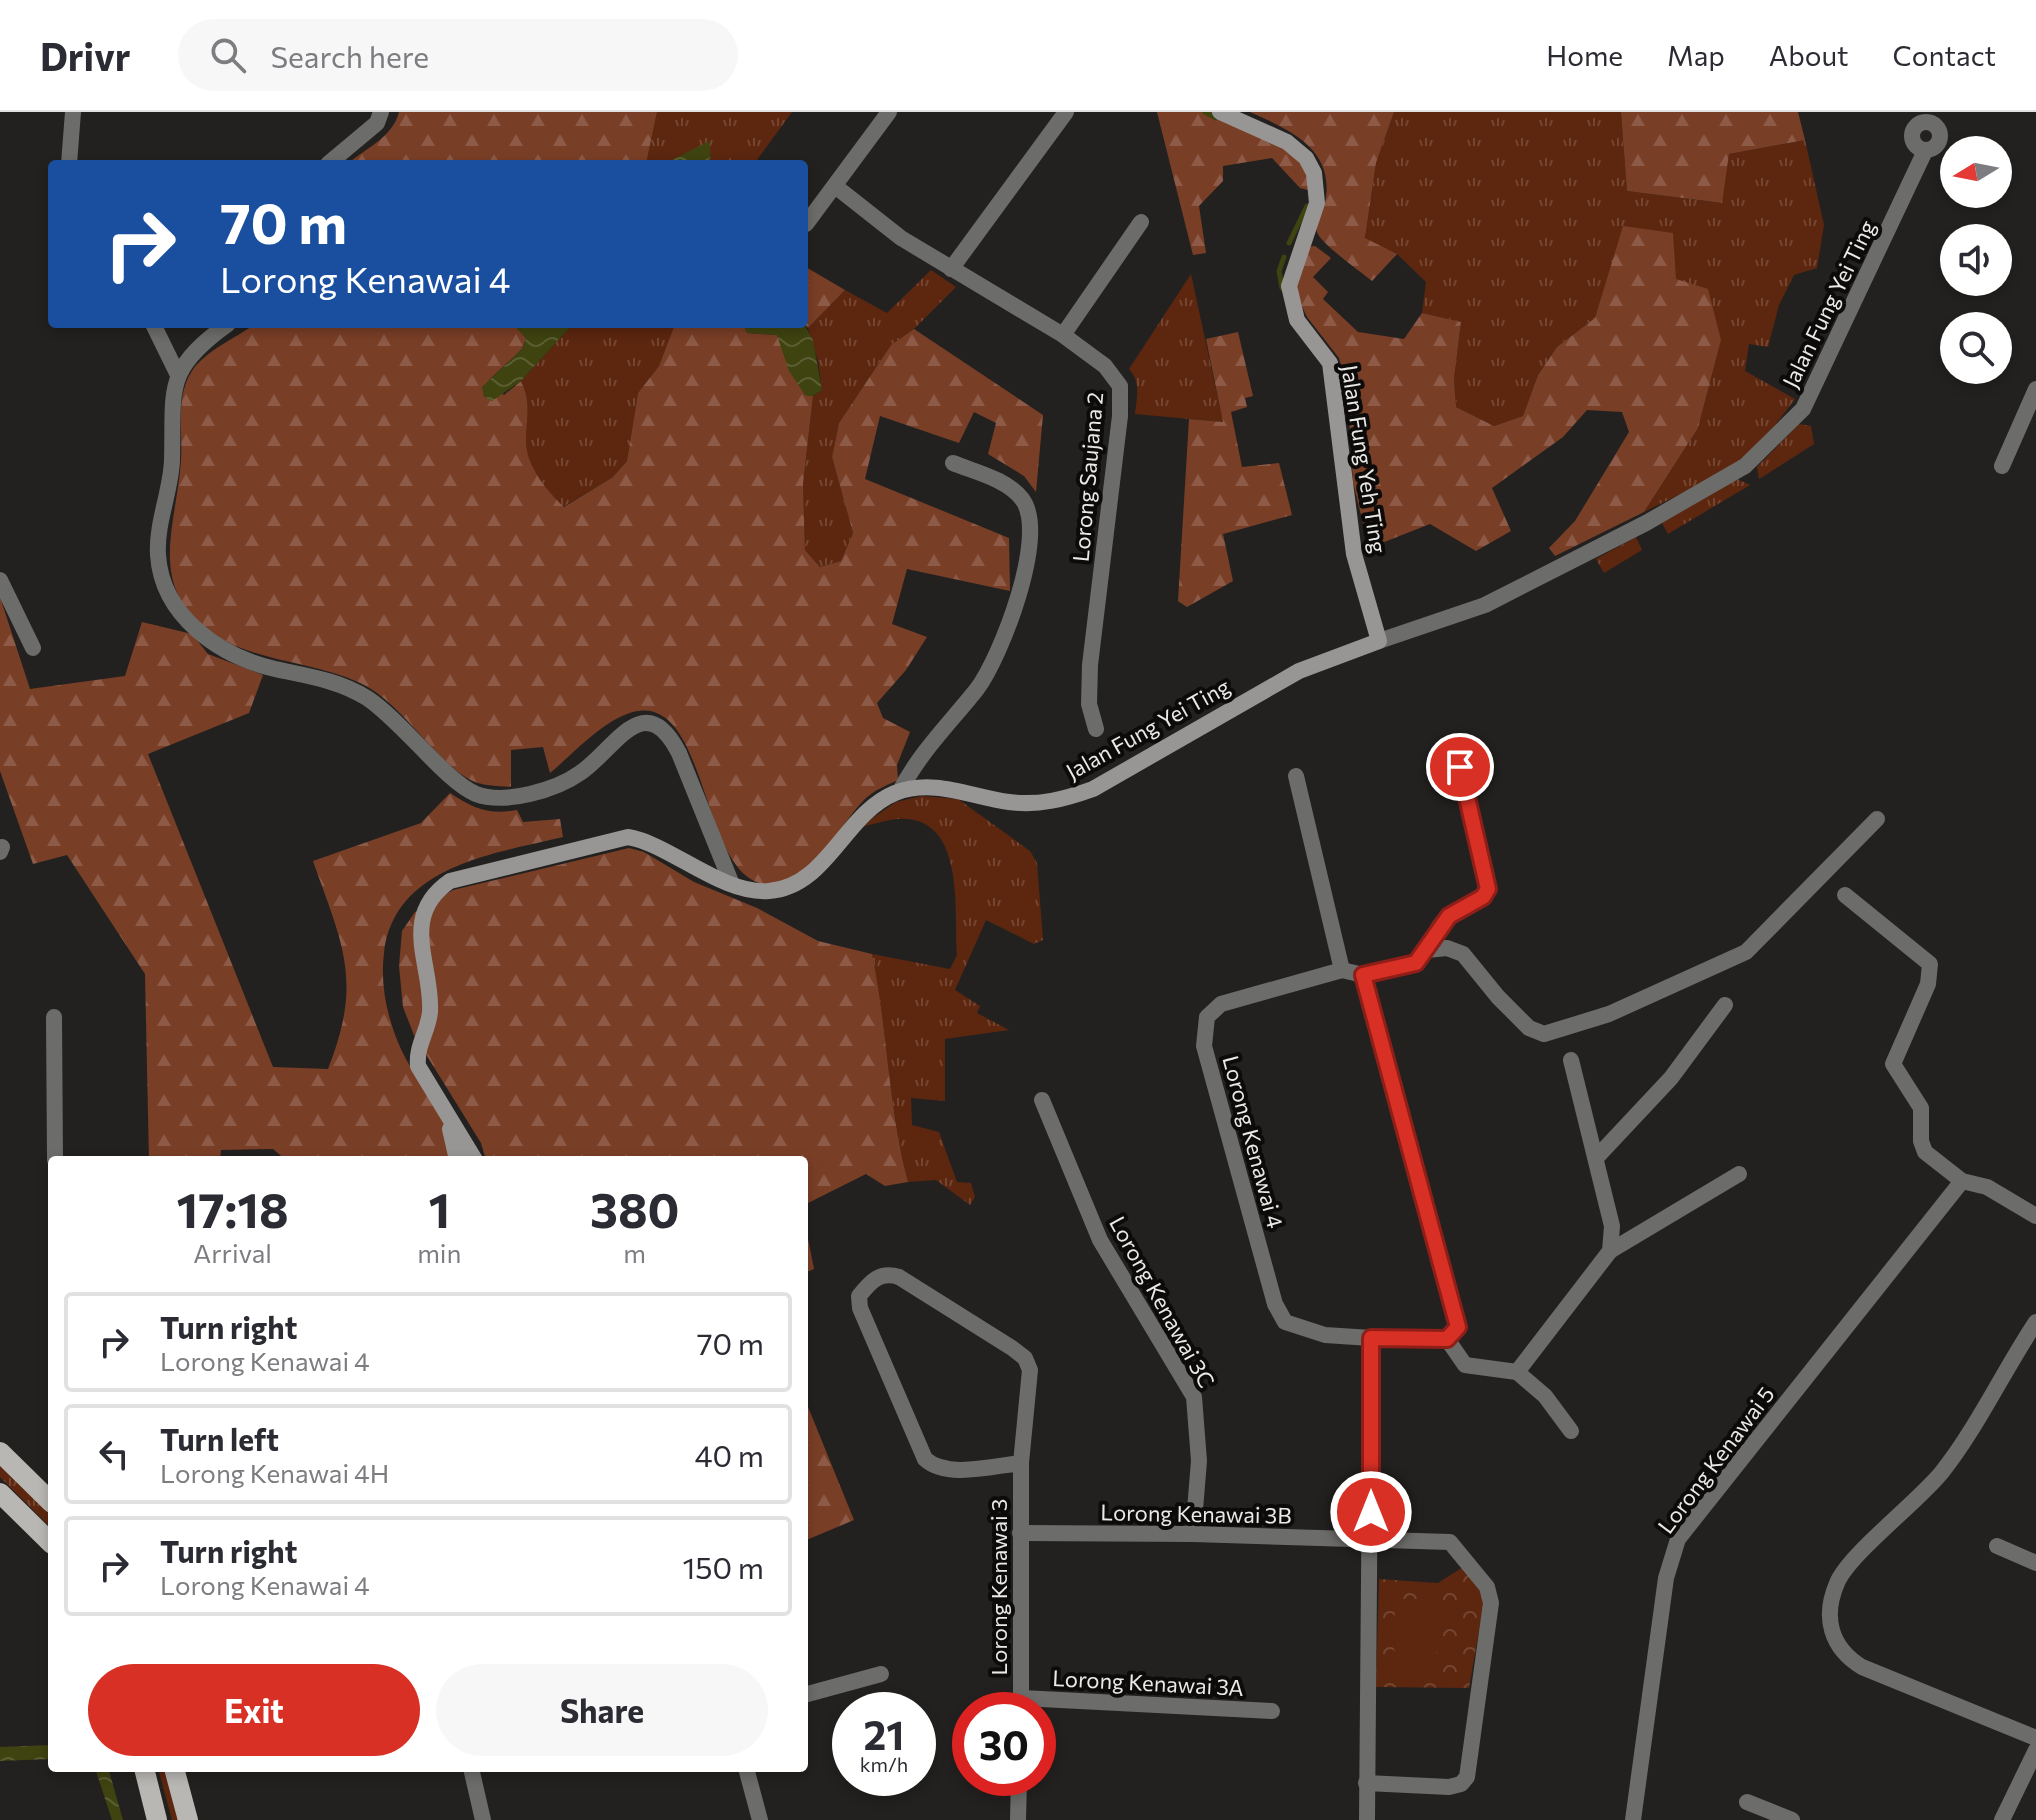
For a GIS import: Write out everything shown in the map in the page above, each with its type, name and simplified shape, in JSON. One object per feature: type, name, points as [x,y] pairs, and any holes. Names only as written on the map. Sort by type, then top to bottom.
[{"type":"main road","points":[[0,1452],[48,1499]]},
{"type":"main road","points":[[1,1496],[48,1540]]},
{"type":"main road","points":[[145,1772],[157,1820]]},
{"type":"main road","points":[[176,1772],[191,1820]]},
{"type":"street","points":[[69,160],[73,112]]},
{"type":"street","points":[[333,160],[377,123],[381,112]]},
{"type":"street","points":[[808,221],[889,112]]},
{"type":"street","points":[[951,269],[1066,112]]},
{"type":"street","name":"Jalan Fung Yeh Ting","points":[[1220,112],[1287,142],[1306,158],[1314,173],[1317,203],[1289,286],[1297,320],[1330,363],[1354,554],[1379,641]]},
{"type":"street","name":"Jalan Fung Yei Ting","points":[[473,1156],[418,1066],[416,1051],[430,1015],[418,936],[437,889],[450,881],[496,867],[628,837],[641,839],[704,874],[758,891],[772,891],[803,881],[860,816],[876,802],[900,791],[944,788],[1020,803],[1042,803],[1071,797],[1093,789],[1299,671],[1485,605],[1646,523],[1745,466],[1780,435],[1803,409],[1925,151]]},
{"type":"street","name":"Lorong Saujana 2","points":[[835,186],[901,238],[1063,335],[1105,366],[1120,386],[1120,416],[1090,665],[1089,704],[1096,729]]},
{"type":"street","points":[[1063,335],[1141,222]]},
{"type":"street","points":[[155,328],[177,373],[170,413],[172,462],[158,554],[164,591],[188,623],[211,643],[274,669],[322,678],[362,695],[393,716],[451,776],[477,794],[527,794],[561,785],[583,772],[622,732],[641,722],[658,725],[671,737],[679,753],[731,882]]},
{"type":"street","points":[[177,373],[224,328]]},
{"type":"street","points":[[2002,466],[2034,398]]},
{"type":"street","points":[[900,791],[931,742],[978,688],[1007,636],[1028,557],[1030,518],[1023,500],[1008,486],[953,463]]},
{"type":"street","points":[[0,580],[33,648]]},
{"type":"street","name":"Lorong Kenawai 4","points":[[1447,1339],[1325,1335],[1285,1322],[1275,1304],[1204,1046],[1207,1017],[1221,1004],[1342,970],[1363,975],[1416,963],[1449,916],[1483,897],[1488,889],[1454,742]]},
{"type":"street","points":[[1296,776],[1342,970]]},
{"type":"street","points":[[1427,950],[1447,948],[1463,954],[1498,997],[1529,1028],[1544,1034],[1609,1014],[1746,952],[1877,819]]},
{"type":"street","points":[[1845,895],[1930,964],[1928,984],[1893,1064],[1921,1108],[1921,1141],[1925,1152],[1962,1181],[1987,1187],[2036,1216]]},
{"type":"street","points":[[1363,975],[1457,1319],[1458,1327],[1447,1339],[1465,1365],[1517,1372],[1545,1396],[1571,1431]]},
{"type":"street","points":[[1596,1158],[1671,1078],[1725,1005]]},
{"type":"street","points":[[54,1017],[55,1156]]},
{"type":"street","points":[[1571,1060],[1612,1226],[1610,1251]]},
{"type":"street","name":"Lorong Kenawai 3C","points":[[1042,1100],[1100,1240],[1194,1397],[1199,1461],[1193,1534]]},
{"type":"street","name":"Jalan Fung Yei Ting","points":[[440,1101],[456,1156]]},
{"type":"street","points":[[1517,1372],[1610,1251],[1739,1174]]},
{"type":"street","name":"Lorong Kenawai 5","points":[[1633,1820],[1666,1578],[1678,1539],[1962,1181]]},
{"type":"street","name":"Lorong Kenawai 3","points":[[1021,1463],[955,1469],[935,1468],[925,1459],[860,1308],[859,1296],[875,1278],[887,1273],[899,1277],[1025,1358],[1030,1389],[1021,1463],[1022,1692]]},
{"type":"street","points":[[2036,1322],[1943,1471],[1838,1579],[1831,1626],[1835,1643],[1845,1656],[1862,1667],[2036,1738]]},
{"type":"street","points":[[1367,1820],[1371,1338]]},
{"type":"street","name":"Lorong Kenawai 3B","points":[[1020,1533],[1193,1534],[1450,1542],[1487,1587],[1491,1603],[1467,1777],[1461,1784],[1449,1787],[1366,1783]]},
{"type":"street","points":[[1997,1546],[2036,1563]]},
{"type":"street","points":[[808,1694],[881,1674]]},
{"type":"street","name":"Lorong Kenawai 3A","points":[[1056,1705],[1272,1711]]},
{"type":"street","points":[[2002,1820],[2036,1750]]},
{"type":"street","points":[[472,1772],[483,1820]]},
{"type":"street","points":[[747,1772],[760,1820]]},
{"type":"street","points":[[1018,1820],[1019,1796]]},
{"type":"street","points":[[1747,1802],[1792,1820]]},
{"type":"green space","points":[[399,112],[657,112],[647,160],[353,160],[378,142],[396,121]]},
{"type":"green space","points":[[657,112],[792,112],[757,160],[709,160],[708,142],[672,160],[647,160]]},
{"type":"green space","points":[[1157,112],[1214,112],[1284,144],[1303,161],[1312,191],[1300,188],[1272,158],[1223,166],[1223,181],[1199,206],[1206,253],[1193,255]]},
{"type":"green space","points":[[1250,112],[1394,112],[1376,163],[1365,238],[1397,254],[1372,281],[1333,250],[1317,232],[1316,224],[1325,203],[1327,184],[1317,155],[1294,134]]},
{"type":"green space","points":[[1394,112],[1621,112],[1627,191],[1721,203],[1729,154],[1805,140],[1824,225],[1817,268],[1794,275],[1779,305],[1768,347],[1749,344],[1745,371],[1795,399],[1757,449],[1721,474],[1644,512],[1698,428],[1721,340],[1607,282],[1595,318],[1557,347],[1538,375],[1523,416],[1494,426],[1456,407],[1454,379],[1461,322],[1422,313],[1426,282],[1397,254],[1365,239],[1376,163]]},
{"type":"green space","points":[[1621,112],[1798,112],[1805,140],[1729,154],[1722,203],[1627,191]]},
{"type":"green space","points":[[1623,226],[1673,233],[1676,279],[1708,289],[1721,340],[1698,428],[1644,512],[1555,556],[1549,548],[1575,521],[1629,432],[1622,412],[1587,410],[1563,437],[1492,488],[1511,531],[1476,551],[1430,524],[1369,548],[1353,482],[1347,386],[1339,358],[1307,317],[1296,286],[1307,247],[1315,246],[1331,258],[1313,277],[1328,292],[1323,299],[1358,332],[1404,339],[1422,313],[1461,322],[1454,379],[1456,407],[1494,426],[1523,416],[1538,375],[1557,347],[1595,318]]},
{"type":"green space","points":[[808,268],[845,290],[808,328]]},
{"type":"green space","points":[[931,270],[956,287],[914,329],[891,345],[839,423],[832,457],[853,533],[841,561],[820,567],[805,550],[803,484],[813,396],[822,390],[818,361],[808,328],[845,290],[887,313]]},
{"type":"green space","points":[[1191,274],[1223,422],[1135,414],[1137,384],[1129,369]]},
{"type":"green space","points":[[249,328],[517,328],[526,338],[522,349],[489,380],[504,395],[521,381],[527,403],[526,442],[530,460],[545,486],[564,507],[613,477],[627,461],[638,393],[659,366],[673,328],[745,328],[747,333],[777,335],[805,395],[813,396],[803,484],[805,550],[820,567],[841,561],[853,533],[832,457],[839,423],[891,345],[914,329],[1043,415],[1036,492],[1024,476],[988,454],[996,423],[974,412],[959,443],[880,416],[865,479],[1009,538],[1010,591],[907,569],[892,624],[927,637],[906,670],[877,703],[883,718],[910,732],[897,765],[898,780],[866,798],[826,849],[802,872],[774,884],[750,878],[731,858],[693,760],[678,731],[659,714],[633,712],[622,716],[589,738],[550,773],[543,747],[511,750],[511,787],[488,785],[462,775],[395,708],[366,686],[328,671],[229,643],[191,615],[178,595],[170,553],[181,460],[183,392],[192,371],[221,345]]},
{"type":"green space","points":[[569,328],[673,328],[659,366],[638,393],[627,461],[613,477],[563,507],[534,469],[527,451],[527,403],[521,381]]},
{"type":"green space","points":[[1238,332],[1253,396],[1245,398],[1247,407],[1231,412],[1242,467],[1279,463],[1292,515],[1223,534],[1233,581],[1187,607],[1178,601],[1189,419],[1223,422],[1206,339]]},
{"type":"green space","points":[[1799,424],[1811,426],[1814,444],[1759,479],[1757,467]]},
{"type":"green space","points":[[1737,479],[1750,485],[1668,534],[1662,523]]},
{"type":"green space","points":[[1636,537],[1642,550],[1604,573],[1596,559]]},
{"type":"green space","points":[[0,597],[30,689],[125,676],[142,622],[192,634],[208,654],[263,675],[249,713],[148,754],[273,1067],[328,1069],[345,1011],[345,964],[333,917],[313,861],[421,823],[450,793],[482,809],[498,812],[517,810],[523,822],[560,819],[563,837],[478,858],[451,869],[427,883],[406,901],[392,924],[383,965],[391,1024],[407,1061],[448,1130],[458,1156],[281,1156],[273,1149],[221,1150],[220,1156],[149,1156],[145,974],[67,855],[33,864],[0,771]]},
{"type":"green space","points":[[922,796],[958,799],[1030,851],[1037,863],[1043,940],[1034,944],[986,920],[955,990],[980,1006],[977,1013],[1009,1030],[945,1039],[945,1101],[911,1098],[912,1125],[939,1132],[957,1182],[971,1183],[975,1197],[970,1205],[936,1180],[908,1182],[896,1126],[872,954],[950,969],[957,955],[952,868],[946,848],[935,832],[919,822],[897,819],[860,827],[896,802]]},
{"type":"green space","points":[[629,848],[644,852],[694,882],[757,908],[818,941],[872,954],[896,1126],[908,1182],[885,1186],[866,1174],[808,1203],[808,1156],[485,1156],[481,1143],[414,1035],[403,1007],[399,966],[402,931],[415,912],[453,890]]},
{"type":"green space","points":[[808,1238],[814,1269],[808,1271]]},
{"type":"green space","points":[[808,1407],[854,1520],[808,1539]]},
{"type":"green space","points":[[0,1464],[48,1512],[48,1525],[0,1477]]},
{"type":"green space","points":[[1463,1567],[1485,1596],[1469,1688],[1376,1687],[1379,1579],[1438,1583]]},
{"type":"green space","points":[[1395,1599],[1437,1599],[1436,1673],[1394,1672]]},
{"type":"green space","points":[[159,1772],[167,1772],[180,1820],[172,1820]]},
{"type":"water","points":[[709,141],[709,160],[672,160]]},
{"type":"water","points":[[517,328],[569,328],[521,381],[492,401],[484,397],[482,387],[522,349],[526,338]]},
{"type":"water","points":[[745,328],[806,328],[813,340],[822,390],[813,396],[805,395],[789,371],[777,335],[747,333]]},
{"type":"water","points":[[48,1745],[48,1759],[0,1761],[0,1747]]},
{"type":"water","points":[[96,1772],[109,1772],[123,1820],[112,1820]]},
{"type":"waterway","points":[[1205,112],[1216,118]]},
{"type":"waterway","points":[[1289,243],[1307,206]]},
{"type":"waterway","points":[[1282,288],[1279,271],[1284,257]]},
{"type":"route","points":[[1371,1512],[1371,1338],[1447,1339],[1458,1327],[1363,975],[1416,963],[1449,916],[1483,897],[1488,889],[1460,767]]}]
